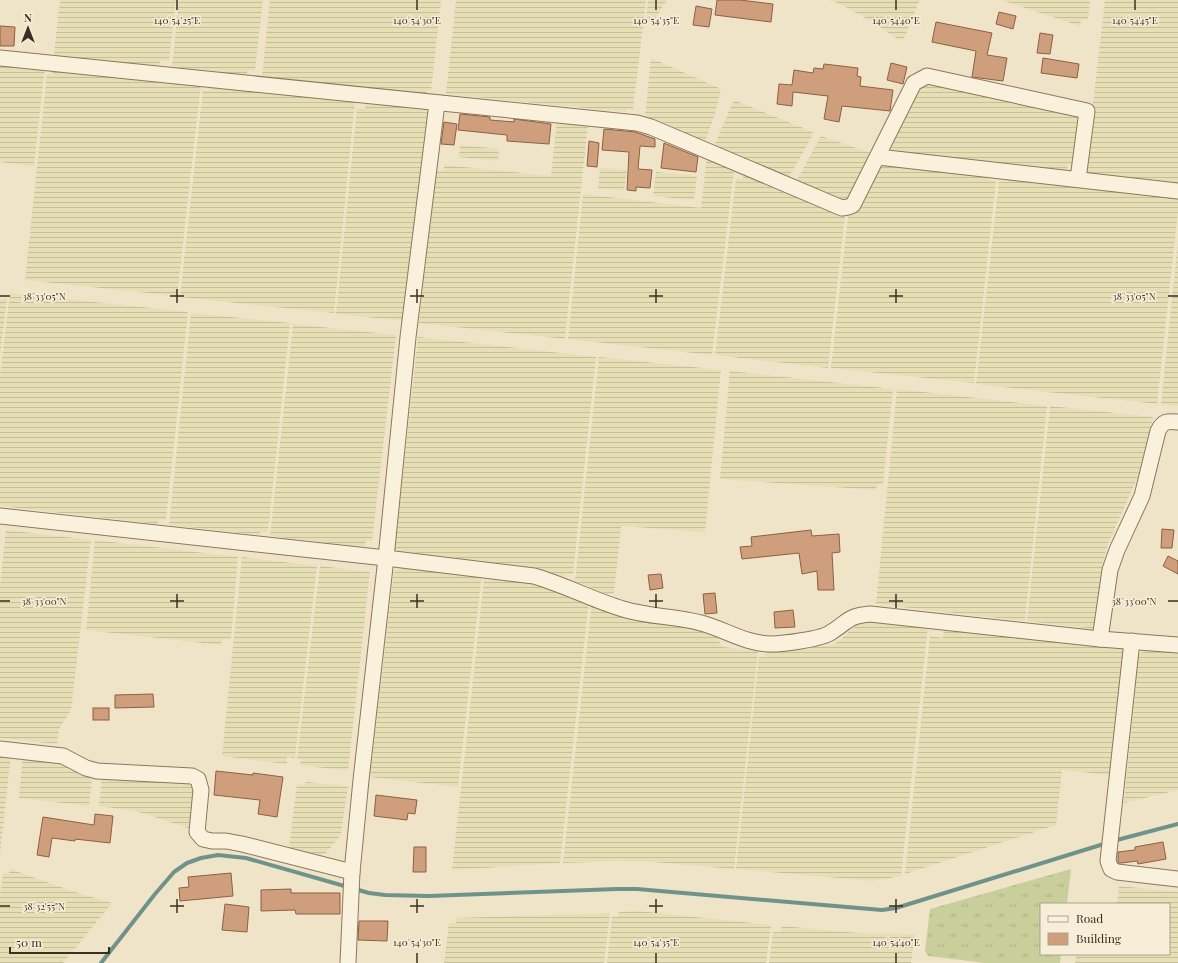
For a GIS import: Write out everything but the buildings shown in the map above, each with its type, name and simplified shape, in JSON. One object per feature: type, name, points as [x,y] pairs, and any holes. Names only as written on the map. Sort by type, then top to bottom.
[{"type":"street","points":[[0,58],[637,123],[651,127],[842,208],[853,205],[914,83],[927,76],[1087,111],[1078,180]]},
{"type":"street","points":[[348,963],[351,885],[408,337],[437,103]]},
{"type":"street","points":[[878,157],[1178,191]]},
{"type":"street","points":[[1100,639],[1110,570],[1117,550],[1142,496],[1158,431],[1161,425],[1169,421],[1178,422]]},
{"type":"street","points":[[0,516],[386,558],[534,576],[555,582],[623,609],[699,622],[741,638],[770,644],[818,638],[830,634],[848,619],[858,615],[870,614],[1100,639],[1178,644]]},
{"type":"street","points":[[1132,641],[1108,862],[1110,869],[1117,872],[1178,879]]},
{"type":"street","points":[[0,749],[63,756],[86,768],[97,771],[192,776],[198,779],[201,790],[197,832],[203,839],[242,844],[351,885]]},
{"type":"shaded area","points":[[60,0],[176,0],[169,61],[160,60],[159,66],[54,55]]},
{"type":"shaded area","points":[[179,0],[263,0],[255,71],[247,70],[247,75],[172,67]]},
{"type":"shaded area","points":[[270,0],[441,0],[431,91],[427,90],[426,94],[262,77]]},
{"type":"shaded area","points":[[456,0],[646,0],[633,110],[626,109],[626,112],[446,94]]},
{"type":"shaded area","points":[[648,0],[667,0],[653,22],[646,22]]},
{"type":"shaded area","points":[[829,0],[920,0],[904,38],[899,40],[871,21],[838,3]]},
{"type":"shaded area","points":[[1001,0],[1090,0],[1088,20],[1081,20],[1080,26]]},
{"type":"shaded area","points":[[1105,0],[1178,0],[1178,183],[1085,173]]},
{"type":"shaded area","points":[[651,58],[721,89],[715,114],[705,142],[667,124],[645,116]]},
{"type":"shaded area","points":[[0,61],[45,66],[34,166],[0,162]]},
{"type":"shaded area","points":[[53,67],[201,84],[177,296],[25,280],[47,74],[52,75]]},
{"type":"shaded area","points":[[930,82],[1081,111],[1076,165],[1068,164],[1067,171],[890,151],[919,86]]},
{"type":"shaded area","points":[[209,85],[355,101],[334,313],[180,297],[203,90],[209,91]]},
{"type":"shaded area","points":[[734,100],[813,132],[789,177],[714,146]]},
{"type":"shaded area","points":[[366,102],[424,109],[429,114],[405,321],[336,314],[357,108],[365,109]]},
{"type":"shaded area","points":[[557,120],[588,123],[565,339],[419,323],[436,170],[444,171],[444,165],[551,176]]},
{"type":"shaded area","points":[[821,136],[874,154],[847,201],[797,180]]},
{"type":"shaded area","points":[[460,145],[499,149],[498,161],[459,157]]},
{"type":"shaded area","points":[[707,156],[734,170],[712,355],[568,339],[583,194],[701,208]]},
{"type":"shaded area","points":[[891,163],[989,174],[989,180],[996,181],[974,383],[831,368],[848,217],[855,211],[880,167]]},
{"type":"shaded area","points":[[600,168],[627,170],[624,191],[598,188]]},
{"type":"shaded area","points":[[656,172],[697,176],[694,200],[653,196]]},
{"type":"shaded area","points":[[743,173],[845,215],[828,368],[715,355],[736,178],[743,179]]},
{"type":"shaded area","points":[[1007,175],[1178,195],[1178,211],[1157,404],[976,384],[999,181],[1006,182]]},
{"type":"shaded area","points":[[1178,242],[1178,406],[1161,404]]},
{"type":"shaded area","points":[[10,293],[188,312],[166,520],[159,519],[158,524],[0,506],[0,376]]},
{"type":"shaded area","points":[[7,298],[0,356],[0,300]]},
{"type":"shaded area","points":[[191,313],[290,323],[268,532],[260,532],[260,535],[169,525]]},
{"type":"shaded area","points":[[293,324],[396,335],[372,541],[366,540],[365,547],[270,536]]},
{"type":"shaded area","points":[[418,337],[596,357],[573,574],[568,574],[562,577],[539,568],[395,550]]},
{"type":"shaded area","points":[[599,357],[721,370],[705,532],[621,526],[614,593],[607,594],[575,581]]},
{"type":"shaded area","points":[[730,371],[893,389],[883,484],[877,484],[876,490],[720,479]]},
{"type":"shaded area","points":[[897,389],[1047,406],[1025,621],[876,604]]},
{"type":"shaded area","points":[[1050,406],[1153,417],[1138,476],[1108,544],[1103,563],[1102,586],[1095,629],[1027,621]]},
{"type":"shaded area","points":[[6,530],[91,540],[71,710],[59,729],[57,744],[0,738],[0,586]]},
{"type":"shaded area","points":[[95,540],[238,557],[231,639],[222,639],[221,645],[86,630]]},
{"type":"shaded area","points":[[242,557],[317,566],[295,758],[287,757],[287,764],[222,756]]},
{"type":"shaded area","points":[[320,566],[370,572],[348,771],[300,765],[301,759],[297,759]]},
{"type":"shaded area","points":[[402,566],[482,573],[458,787],[370,777],[394,571]]},
{"type":"shaded area","points":[[493,574],[542,580],[589,600],[560,863],[452,870],[484,580],[491,581]]},
{"type":"shaded area","points":[[592,601],[712,632],[717,637],[722,647],[758,651],[734,869],[654,862],[617,861],[563,863]]},
{"type":"shaded area","points":[[865,621],[928,626],[901,876],[873,881],[736,869],[759,657],[766,657],[767,651],[827,646],[838,642],[857,625]]},
{"type":"shaded area","points":[[944,628],[1124,647],[1111,775],[1062,770],[1056,825],[905,874],[930,636],[943,638]]},
{"type":"shaded area","points":[[1147,649],[1178,652],[1178,790],[1124,803],[1139,654]]},
{"type":"shaded area","points":[[0,753],[11,754],[0,855]]},
{"type":"shaded area","points":[[23,755],[49,758],[92,777],[89,806],[19,798]]},
{"type":"shaded area","points":[[102,778],[193,781],[194,792],[191,829],[136,811],[99,806]]},
{"type":"shaded area","points":[[306,782],[348,786],[341,833],[326,853],[321,855],[289,847],[297,784],[305,785]]},
{"type":"shaded area","points":[[10,869],[75,892],[112,903],[63,963],[0,963],[0,895],[3,873],[9,874]]},
{"type":"shaded area","points":[[1119,886],[1178,892],[1178,963],[1075,963],[1076,955],[1170,955],[1170,903],[1117,903]]},
{"type":"shaded area","points":[[639,911],[771,925],[766,963],[607,963],[612,917],[618,917],[619,912]]},
{"type":"shaded area","points":[[610,913],[604,963],[444,963],[449,923],[456,923],[456,918]]},
{"type":"shaded area","points":[[782,926],[858,933],[915,934],[911,963],[769,963],[773,932],[781,932]]},
{"type":"green space","points":[[1071,869],[1067,903],[1040,903],[1040,955],[1061,955],[1060,963],[985,963],[928,956],[925,951],[930,909]]},
{"type":"waterway","points":[[1113,841],[1178,824]]},
{"type":"waterway","points":[[101,963],[174,872],[187,863],[201,858],[218,855],[246,858],[369,893],[385,895],[429,896],[637,889],[882,910],[896,908],[1107,843]]}]
